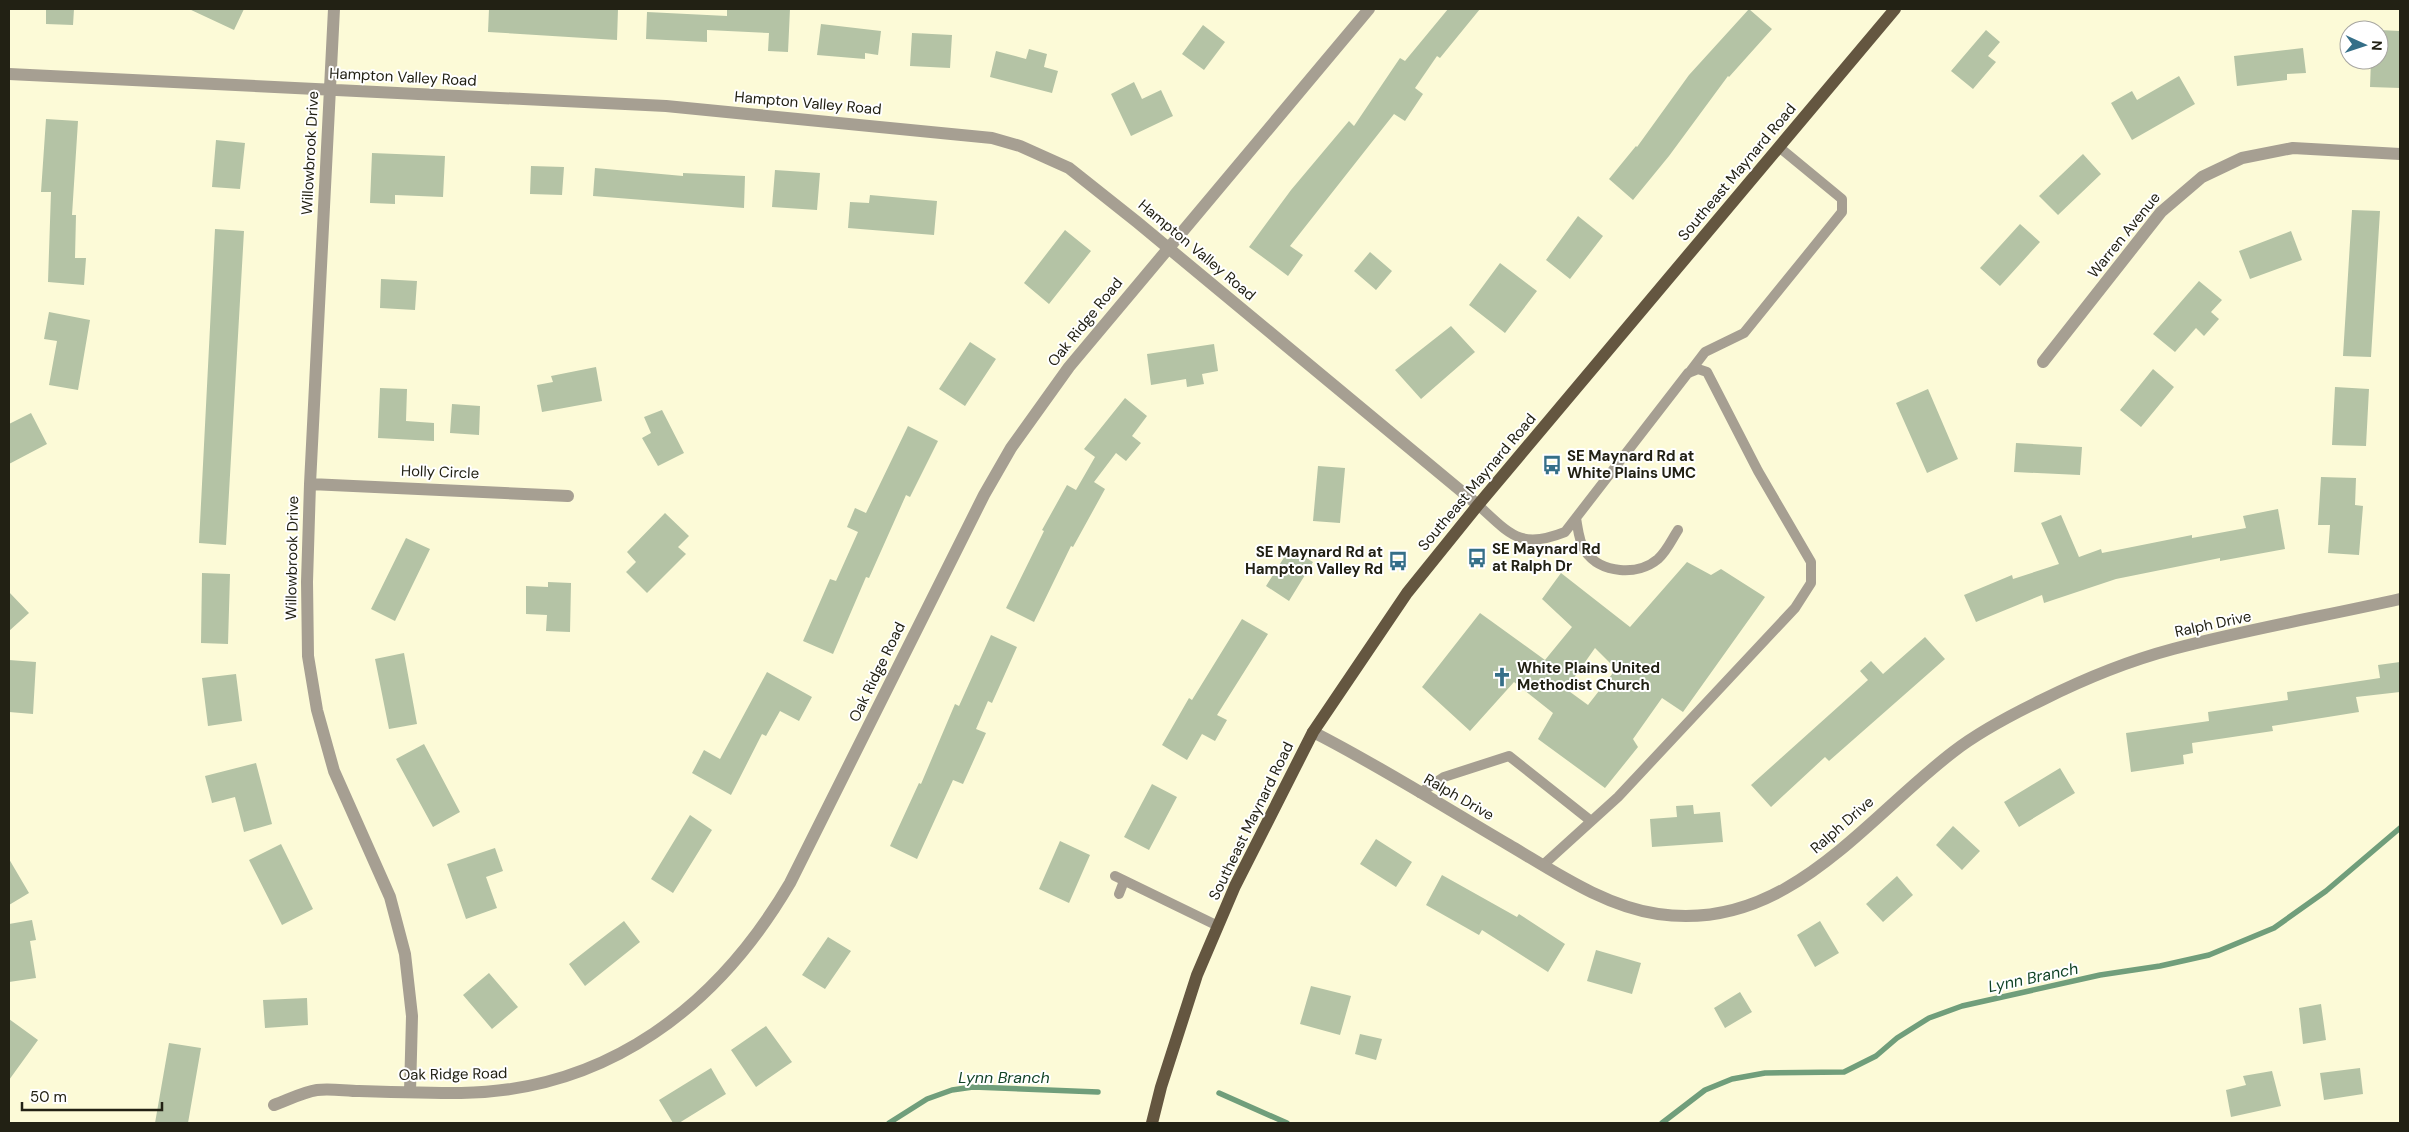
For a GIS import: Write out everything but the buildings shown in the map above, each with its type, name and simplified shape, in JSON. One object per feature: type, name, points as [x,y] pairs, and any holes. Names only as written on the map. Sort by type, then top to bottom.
[{"type":"main road","name":"Southeast Maynard Road","points":[[1152,1123],[1161,1087],[1198,975],[1218,926],[1235,886],[1313,732],[1407,592],[1895,9]]},
{"type":"street","name":"Willowbrook Drive","points":[[334,9],[310,484],[308,656],[313,692],[334,771],[390,896],[403,944],[412,1016],[410,1092]]},
{"type":"street","name":"Oak Ridge Road","points":[[274,1105],[317,1090],[462,1092],[524,1087],[556,1080],[613,1057],[672,1022],[704,995],[735,963],[761,930],[790,883],[984,495],[1011,448],[1069,367],[1369,9]]},
{"type":"street","name":"Hampton Valley Road","points":[[9,74],[666,106],[992,138],[1020,146],[1069,168],[1478,505]]},
{"type":"street","name":"Warren Avenue","points":[[2043,362],[2162,212],[2202,177],[2242,158],[2293,148],[2400,154]]},
{"type":"street","name":"Holly Circle","points":[[310,484],[568,496]]},
{"type":"street","name":"Ralph Drive","points":[[1313,732],[1349,750],[1543,865],[1603,897],[1644,911],[1662,914],[1702,915],[1729,912],[1754,905],[1781,893],[1815,870],[1952,752],[2016,713],[2077,683],[2174,649],[2400,599]]},
{"type":"lane","points":[[1478,505],[1511,534],[1526,540],[1551,537],[1565,532],[1705,352],[1744,333],[1842,212],[1842,200],[1779,147]]},
{"type":"lane","points":[[1543,865],[1618,797],[1795,608],[1811,583],[1811,562],[1754,463],[1707,372],[1698,369],[1688,374]]},
{"type":"lane","points":[[1576,518],[1584,550],[1601,565],[1620,571],[1646,566],[1658,559],[1678,530]]},
{"type":"lane","points":[[1420,793],[1444,777],[1509,756],[1591,821]]},
{"type":"lane","points":[[1119,894],[1120,878],[1218,926]]},
{"type":"waterway","name":"Lynn Branch","points":[[1662,1123],[1705,1090],[1732,1079],[1765,1073],[1844,1072],[1876,1056],[1897,1038],[1929,1018],[1962,1006],[2100,975],[2160,966],[2209,955],[2274,928],[2326,891],[2400,828]]},
{"type":"waterway","name":"Lynn Branch","points":[[889,1123],[927,1099],[952,1090],[973,1087],[1098,1092]]},
{"type":"waterway","name":"Lynn Branch","points":[[1219,1093],[1287,1123]]},
{"type":"place","name":"SE Maynard Rd at White Plains UMC","points":[[1552,465]]},
{"type":"place","name":"SE Maynard Rd at Ralph Dr","points":[[1477,558]]},
{"type":"place","name":"SE Maynard Rd at Hampton Valley Rd","points":[[1398,561]]},
{"type":"place","name":"White Plains United Methodist Church","points":[[1502,677]]}]
